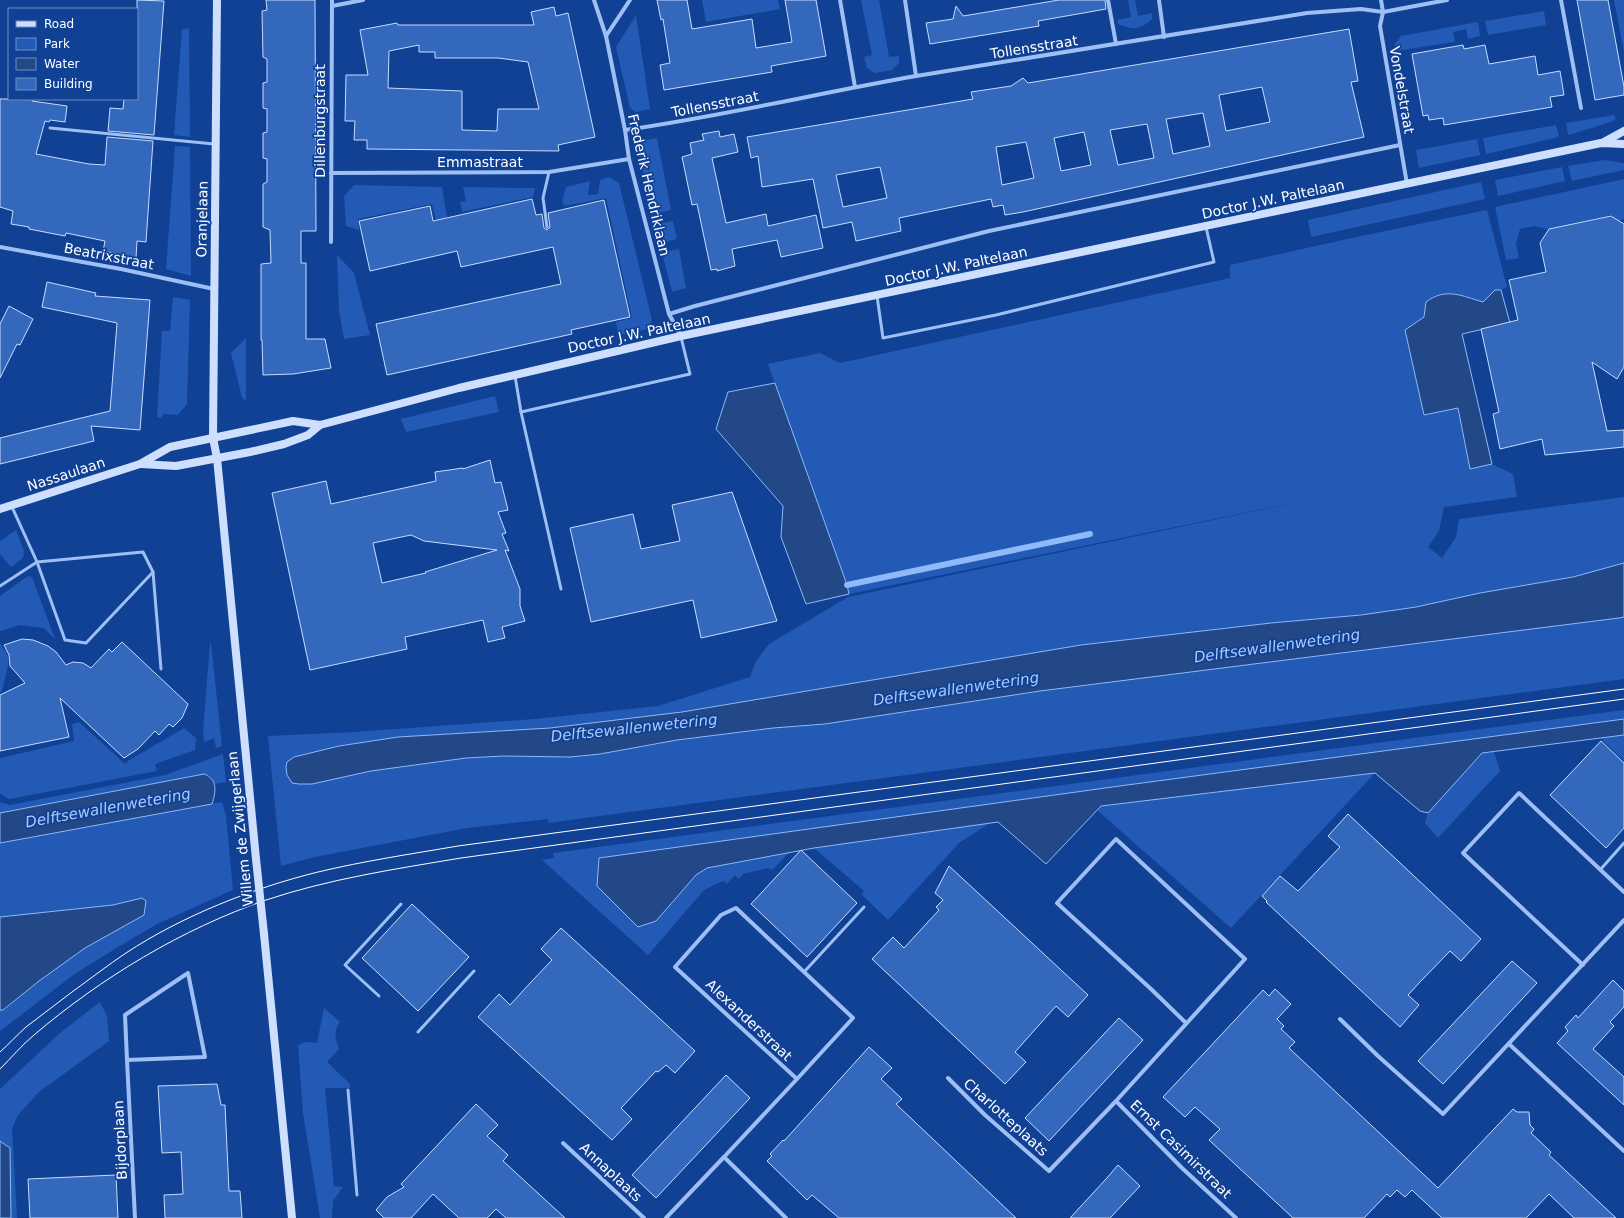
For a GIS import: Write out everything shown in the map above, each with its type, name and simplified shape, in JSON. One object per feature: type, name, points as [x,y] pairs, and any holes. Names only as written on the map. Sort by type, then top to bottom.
[{"type":"street","name":"Oranjelaan","points":[[213,438],[217,0]]},
{"type":"street","name":"Dillenburgstraat","points":[[330,242],[332,0]]},
{"type":"street","points":[[332,6],[363,0]]},
{"type":"street","name":"Frederik Hendriklaan","points":[[594,0],[606,36],[625,130],[629,159],[669,314],[681,336]]},
{"type":"street","points":[[606,36],[630,0]]},
{"type":"street","points":[[840,0],[855,87]]},
{"type":"street","points":[[905,0],[916,76]]},
{"type":"street","points":[[1108,0],[1116,44]]},
{"type":"street","points":[[1159,0],[1164,37]]},
{"type":"street","name":"Vondelstraat","points":[[1380,0],[1383,12],[1380,26],[1407,184]]},
{"type":"street","name":"Tollensstraat","points":[[625,130],[735,112],[916,76],[1307,13],[1361,9],[1383,12],[1447,0]]},
{"type":"street","points":[[1561,0],[1582,108]]},
{"type":"street","name":"Doctor J.W. Paltelaan","points":[[1601,143],[1624,131]]},
{"type":"street","name":"Doctor J.W. Paltelaan","points":[[217,458],[284,444],[308,435],[320,425],[396,403],[681,336],[1601,143],[1624,144]]},
{"type":"street","name":"Doctor J.W. Paltelaan","points":[[669,314],[695,306],[989,231],[1400,145]]},
{"type":"street","name":"Emmastraat","points":[[331,173],[549,172],[629,159]]},
{"type":"street","name":"Beatrixstraat","points":[[0,247],[121,269],[214,289]]},
{"type":"street","name":"Doctor J.W. Paltelaan","points":[[213,438],[293,421],[320,425]]},
{"type":"street","name":"Willem de Zwijgerlaan","points":[[213,438],[217,458],[292,1218]]},
{"type":"street","name":"Nassaulaan","points":[[0,509],[11,504],[140,464],[170,447],[213,438]]},
{"type":"street","name":"Nassaulaan","points":[[140,464],[176,466],[217,458]]},
{"type":"street","points":[[1583,965],[1463,852],[1518,793],[1624,892]]},
{"type":"street","name":"Ernst Casimirstraat","points":[[1186,1023],[1058,903],[1116,839],[1246,959],[1116,1101],[1182,1168],[1236,1218]]},
{"type":"street","name":"Alexanderstraat","points":[[724,1157],[853,1018],[736,908],[721,915],[676,967],[796,1079]]},
{"type":"street","points":[[1340,1019],[1378,1056],[1443,1114],[1624,920]]},
{"type":"street","name":"Bijdorplaan","points":[[127,1060],[205,1057],[188,973],[125,1015],[127,1060],[136,1218]]},
{"type":"street","points":[[1509,1044],[1624,1151]]},
{"type":"street","name":"Charlotteplaats","points":[[948,1078],[985,1115],[1049,1171],[1116,1101]]},
{"type":"street","name":"Annaplaats","points":[[563,1143],[644,1218]]},
{"type":"street","points":[[666,1218],[724,1157],[786,1218]]},
{"type":"lane","points":[[50,128],[216,144]]},
{"type":"lane","points":[[547,227],[543,198],[549,172]]},
{"type":"lane","points":[[876,296],[883,338],[996,316],[1214,262],[1206,226]]},
{"type":"lane","points":[[521,412],[690,374],[681,336]]},
{"type":"lane","points":[[515,374],[521,412],[561,589]]},
{"type":"lane","points":[[11,504],[37,562],[65,640],[86,643],[153,572]]},
{"type":"lane","points":[[0,586],[37,562],[143,552],[153,572],[162,669]]},
{"type":"lane","points":[[1600,870],[1624,843]]},
{"type":"lane","points":[[379,996],[345,965],[401,904]]},
{"type":"lane","points":[[804,972],[864,907]]},
{"type":"lane","points":[[418,1032],[474,971]]},
{"type":"lane","points":[[348,1090],[357,1195]]},
{"type":"green space","points":[[702,0],[778,0],[780,9],[706,22]]},
{"type":"green space","points":[[861,0],[879,0],[889,57],[899,56],[899,63],[892,70],[875,73],[867,68],[864,57],[872,55]]},
{"type":"green space","points":[[1128,0],[1135,0],[1138,16],[1152,13],[1152,19],[1144,25],[1136,28],[1118,24],[1117,20],[1131,17]]},
{"type":"green space","points":[[1614,0],[1624,0],[1624,52]]},
{"type":"green space","points":[[1544,11],[1546,25],[1488,35],[1485,21]]},
{"type":"green space","points":[[636,15],[650,109],[636,112],[630,108],[616,47]]},
{"type":"green space","points":[[1478,22],[1480,36],[1468,39],[1466,29],[1453,32],[1455,42],[1396,51],[1395,44],[1401,36]]},
{"type":"green space","points":[[189,28],[190,137],[174,135],[182,29]]},
{"type":"green space","points":[[1614,115],[1616,119],[1611,122],[1568,135],[1566,123]]},
{"type":"green space","points":[[1556,125],[1559,137],[1486,154],[1483,138]]},
{"type":"green space","points":[[657,138],[671,210],[653,214],[638,151],[641,141]]},
{"type":"green space","points":[[1477,139],[1480,155],[1419,168],[1416,150]]},
{"type":"green space","points":[[175,146],[190,147],[191,276],[166,269]]},
{"type":"green space","points":[[1604,160],[1624,163],[1624,170],[1572,181],[1568,166]]},
{"type":"green space","points":[[1562,167],[1565,181],[1498,196],[1495,180]]},
{"type":"green space","points":[[609,177],[619,183],[652,320],[648,329],[619,335],[616,322],[632,318],[606,198],[564,206],[562,201],[566,187],[590,181],[588,195],[598,194],[600,180]]},
{"type":"green space","points":[[1624,179],[1624,219],[1619,221],[1611,215],[1547,229],[1534,226],[1520,229],[1516,244],[1519,258],[1506,260],[1495,207]]},
{"type":"green space","points":[[1481,182],[1485,199],[1311,237],[1308,220]]},
{"type":"green space","points":[[354,185],[442,187],[450,234],[440,236],[432,204],[358,219],[359,230],[346,226],[344,196]]},
{"type":"green space","points":[[463,187],[535,188],[533,197],[462,212],[460,202],[466,201]]},
{"type":"green space","points":[[1487,210],[1507,287],[1501,290],[1495,290],[1483,302],[1451,293],[1426,302],[1424,317],[1458,408],[1470,469],[1492,464],[1513,474],[1517,497],[1444,507],[1439,531],[1428,547],[1442,558],[1456,537],[1459,519],[1624,497],[1624,563],[1573,577],[1480,593],[1416,607],[1361,615],[1271,623],[1081,645],[682,712],[550,728],[398,737],[339,746],[294,757],[287,764],[288,776],[289,779],[312,784],[371,771],[466,758],[503,756],[570,757],[600,754],[677,740],[773,728],[825,724],[1040,691],[1624,617],[1624,679],[548,823],[548,819],[467,828],[315,857],[281,866],[268,736],[354,732],[534,719],[658,706],[750,677],[756,661],[769,644],[848,597],[1317,498],[849,594],[768,364],[820,353],[840,363],[1230,278],[1230,265]]},
{"type":"green space","points":[[673,221],[677,239],[661,243],[656,224]]},
{"type":"green space","points":[[679,249],[686,288],[672,292],[662,252]]},
{"type":"green space","points":[[337,255],[354,273],[370,335],[344,339],[339,311]]},
{"type":"green space","points":[[173,297],[190,300],[187,404],[178,415],[164,414],[161,418],[157,417],[162,331],[170,331]]},
{"type":"green space","points":[[246,338],[246,401],[242,398],[231,353]]},
{"type":"green space","points":[[495,396],[499,412],[406,432],[401,419]]},
{"type":"green space","points":[[16,530],[24,551],[23,558],[11,567],[0,554],[0,541]]},
{"type":"green space","points":[[28,576],[32,577],[55,639],[44,628],[20,625],[0,631],[0,596]]},
{"type":"green space","points":[[0,643],[8,656],[8,666],[2,691],[0,692]]},
{"type":"green space","points":[[210,643],[222,746],[216,748],[214,738],[204,742],[203,731]]},
{"type":"green space","points":[[1624,710],[1624,719],[1127,785],[599,858],[656,921],[696,875],[707,868],[789,853],[772,870],[768,868],[743,874],[739,879],[735,875],[727,884],[723,881],[704,890],[648,955],[542,860],[554,858],[553,853]]},
{"type":"green space","points":[[79,722],[125,764],[184,728],[196,738],[195,750],[155,764],[157,771],[10,799],[0,793],[0,758],[74,741],[72,724]]},
{"type":"green space","points":[[1624,735],[1624,761],[1600,738]]},
{"type":"green space","points":[[1494,752],[1500,771],[1438,838],[1425,823],[1428,813],[1482,753]]},
{"type":"green space","points":[[223,754],[226,782],[215,784],[210,776],[204,774],[0,813],[0,802],[10,805],[165,775]]},
{"type":"green space","points":[[1375,773],[1231,928],[1097,810],[1101,806]]},
{"type":"green space","points":[[222,802],[226,816],[233,890],[157,924],[123,944],[76,973],[0,1031],[0,1010],[4,1010],[39,981],[85,948],[144,915],[141,898],[113,905],[0,917],[0,843]]},
{"type":"green space","points":[[990,823],[960,842],[888,920],[861,894],[864,891],[814,848]]},
{"type":"green space","points":[[100,1002],[107,1016],[109,1041],[39,1092],[18,1115],[12,1129],[17,1218],[0,1218],[0,1089],[60,1033]]},
{"type":"green space","points":[[324,1008],[340,1022],[336,1029],[335,1035],[339,1049],[327,1062],[350,1084],[350,1088],[325,1088],[334,1186],[343,1187],[333,1201],[332,1218],[320,1218],[303,1113],[298,1045],[305,1042],[317,1043]]},
{"type":"water","points":[[1495,290],[1501,290],[1510,323],[1462,334],[1492,464],[1470,469],[1458,408],[1424,415],[1405,330],[1424,317],[1426,302],[1433,297],[1454,294],[1483,302]]},
{"type":"water","points":[[775,383],[849,594],[806,604],[781,537],[783,506],[716,429],[728,392]]},
{"type":"water","name":"Delftsewallenwetering","points":[[1624,563],[1624,617],[1619,618],[1040,691],[825,724],[773,728],[677,740],[600,754],[570,757],[503,756],[466,758],[371,771],[312,784],[292,783],[287,775],[287,762],[294,757],[339,746],[398,737],[550,728],[682,712],[1081,645],[1271,623],[1361,615],[1416,607],[1480,593],[1573,577]]},
{"type":"water","points":[[1624,719],[1624,735],[1482,753],[1428,813],[1420,811],[1375,773],[1101,806],[1046,864],[998,822],[814,848],[707,868],[696,875],[656,921],[638,927],[597,886],[599,858],[1127,785]]},
{"type":"water","name":"Delftsewallenwetering","points":[[204,774],[212,779],[215,786],[212,804],[0,843],[0,813]]},
{"type":"water","points":[[142,898],[146,901],[144,915],[85,948],[39,981],[3,1010],[0,1010],[0,917],[113,905]]},
{"type":"water","points":[[0,1141],[10,1148],[11,1218],[0,1218]]},
{"type":"building","points":[[137,0],[164,1],[154,135],[108,131],[110,108],[123,109],[124,100],[138,100]]},
{"type":"building","points":[[266,0],[315,0],[316,231],[301,231],[301,263],[306,263],[306,339],[325,339],[331,368],[293,374],[263,375],[261,340],[261,264],[271,263],[270,230],[263,227],[263,184],[267,182],[267,159],[263,158],[263,133],[267,132],[267,109],[263,108],[263,83],[267,82],[267,59],[263,57],[262,11],[267,10]]},
{"type":"building","points":[[657,0],[687,0],[692,29],[752,19],[756,48],[792,42],[785,0],[816,0],[826,56],[771,66],[772,72],[664,90],[660,65],[670,63],[663,19],[661,20]]},
{"type":"building","points":[[1059,0],[1105,0],[1106,9],[1038,21],[1039,26],[930,44],[926,23],[953,19],[956,6],[963,16]]},
{"type":"building","points":[[1577,0],[1608,0],[1624,87],[1624,95],[1595,100]]},
{"type":"building","points":[[554,7],[556,16],[568,13],[595,137],[558,145],[559,151],[367,149],[367,140],[354,140],[355,121],[345,121],[346,75],[368,75],[360,30],[397,23],[398,25],[534,25],[531,12]],"holes":[[[419,45],[419,52],[435,52],[435,58],[498,58],[528,62],[539,109],[498,109],[497,131],[462,130],[462,91],[388,88],[389,51]]]},
{"type":"building","points":[[1349,29],[1358,81],[1351,82],[1364,137],[1005,215],[1003,205],[993,207],[991,199],[899,218],[901,231],[856,241],[852,222],[823,228],[813,179],[762,187],[758,156],[751,158],[747,137],[973,99],[971,92],[1011,86],[1023,78],[1028,83]],"holes":[[[1262,87],[1270,122],[1226,131],[1219,95]],[[1203,113],[1210,146],[1173,154],[1166,119]],[[1147,124],[1154,158],[1118,165],[1110,130]],[[1084,132],[1091,165],[1061,171],[1054,138]],[[1026,142],[1034,178],[1002,185],[996,147]],[[880,167],[887,198],[843,207],[836,175]]]},
{"type":"building","points":[[1463,45],[1464,49],[1485,45],[1489,64],[1535,56],[1538,75],[1560,71],[1564,95],[1550,97],[1552,107],[1444,125],[1443,118],[1429,120],[1428,115],[1423,116],[1412,54]]},
{"type":"building","points":[[0,99],[32,100],[67,106],[65,122],[50,120],[49,122],[45,121],[36,154],[89,164],[105,165],[107,137],[153,141],[146,242],[137,241],[136,258],[103,251],[105,241],[66,233],[65,236],[11,224],[13,211],[0,207]]},
{"type":"building","points":[[719,131],[720,137],[734,134],[738,152],[712,158],[726,223],[766,214],[768,226],[816,215],[823,248],[781,257],[777,240],[732,249],[735,266],[717,271],[717,269],[711,270],[697,204],[692,205],[682,157],[692,154],[690,143],[704,140],[702,134]]},
{"type":"building","points":[[532,199],[536,215],[542,214],[544,228],[547,230],[550,227],[548,213],[604,200],[630,317],[571,330],[572,334],[387,375],[376,324],[561,284],[553,247],[461,267],[457,251],[370,271],[359,221],[430,206],[433,221]]},
{"type":"building","points":[[1611,216],[1624,224],[1624,367],[1617,379],[1592,362],[1607,431],[1624,430],[1624,447],[1545,455],[1542,439],[1500,449],[1493,414],[1499,412],[1481,329],[1518,320],[1509,280],[1546,272],[1540,243],[1549,229]]},
{"type":"building","points":[[47,282],[96,293],[95,296],[150,300],[140,430],[91,426],[94,441],[0,464],[0,438],[110,411],[117,323],[42,307]]},
{"type":"building","points":[[9,306],[33,319],[20,345],[17,344],[0,378],[0,324]]},
{"type":"building","points":[[490,460],[495,483],[501,482],[508,510],[498,512],[506,533],[502,534],[509,551],[505,550],[520,589],[520,606],[525,621],[502,627],[505,638],[488,642],[483,620],[405,637],[407,649],[310,670],[272,493],[326,481],[331,504],[436,481],[435,472],[463,469]],"holes":[[[411,535],[424,541],[497,550],[425,572],[426,573],[382,583],[373,543]]]},
{"type":"building","points":[[732,492],[777,621],[701,638],[693,600],[591,622],[570,528],[633,514],[641,549],[680,541],[672,505]]},
{"type":"building","points":[[22,639],[33,640],[48,646],[56,652],[66,665],[73,662],[83,663],[91,668],[109,649],[112,652],[122,642],[188,704],[182,718],[173,727],[169,724],[159,735],[155,731],[138,749],[124,758],[60,698],[69,737],[0,751],[0,695],[25,683],[10,666],[9,655],[4,645]]},
{"type":"building","points":[[1601,741],[1624,763],[1624,828],[1606,848],[1550,795]]},
{"type":"building","points":[[1348,814],[1481,939],[1461,961],[1450,951],[1408,995],[1419,1005],[1400,1027],[1266,902],[1267,901],[1262,896],[1280,876],[1298,891],[1340,847],[1328,836]]},
{"type":"building","points":[[801,850],[857,903],[807,957],[751,904]]},
{"type":"building","points":[[949,866],[1088,995],[1068,1017],[1056,1006],[1015,1052],[1026,1062],[1005,1084],[872,959],[893,937],[904,948],[939,910],[936,907],[943,900],[935,893]]},
{"type":"building","points":[[412,904],[469,957],[418,1011],[362,958]]},
{"type":"building","points":[[561,928],[695,1051],[675,1073],[666,1065],[658,1072],[656,1071],[621,1108],[632,1119],[612,1140],[478,1017],[499,994],[510,1005],[552,960],[541,949]]},
{"type":"building","points":[[1512,961],[1537,983],[1443,1084],[1418,1061]]},
{"type":"building","points":[[1613,980],[1624,991],[1624,1007],[1610,1022],[1614,1026],[1593,1049],[1624,1077],[1624,1105],[1557,1043],[1568,1031],[1565,1027],[1576,1015],[1578,1018]]},
{"type":"building","points":[[1275,989],[1291,1004],[1277,1019],[1284,1026],[1281,1029],[1295,1042],[1289,1048],[1438,1188],[1513,1109],[1517,1112],[1529,1112],[1530,1125],[1534,1129],[1531,1133],[1551,1152],[1549,1155],[1616,1218],[1574,1218],[1549,1194],[1526,1218],[1442,1218],[1412,1190],[1405,1197],[1397,1190],[1390,1197],[1387,1194],[1364,1218],[1293,1218],[1209,1140],[1220,1129],[1195,1107],[1185,1117],[1163,1097],[1263,990],[1269,996]]},
{"type":"building","points":[[1119,1018],[1143,1040],[1049,1141],[1025,1118]]},
{"type":"building","points":[[869,1047],[892,1068],[881,1079],[902,1099],[896,1104],[1016,1218],[839,1218],[812,1195],[807,1200],[767,1161],[772,1156],[770,1154],[783,1140],[784,1141]]},
{"type":"building","points":[[726,1075],[750,1098],[656,1198],[632,1175]]},
{"type":"building","points":[[217,1084],[221,1105],[225,1105],[229,1191],[240,1191],[242,1218],[165,1218],[164,1195],[183,1194],[181,1152],[162,1153],[158,1086]]},
{"type":"building","points":[[476,1104],[498,1125],[487,1136],[508,1155],[503,1161],[565,1218],[506,1218],[496,1209],[487,1218],[459,1218],[433,1194],[411,1218],[384,1218],[376,1210],[387,1197],[404,1187],[401,1184]]},
{"type":"building","points":[[1118,1165],[1140,1186],[1110,1218],[1070,1218],[1106,1179]]},
{"type":"building","points":[[116,1175],[118,1218],[30,1218],[28,1179]]},
{"type":"waterway","points":[[847,585],[1090,534]]},
{"type":"tram line","points":[[0,1052],[26,1027],[99,972],[126,953],[170,927],[194,915],[268,886],[335,868],[458,846],[1624,689]]},
{"type":"tram line","points":[[0,1069],[21,1047],[60,1014],[115,975],[173,940],[204,925],[266,900],[338,880],[461,858],[1624,699]]}]
